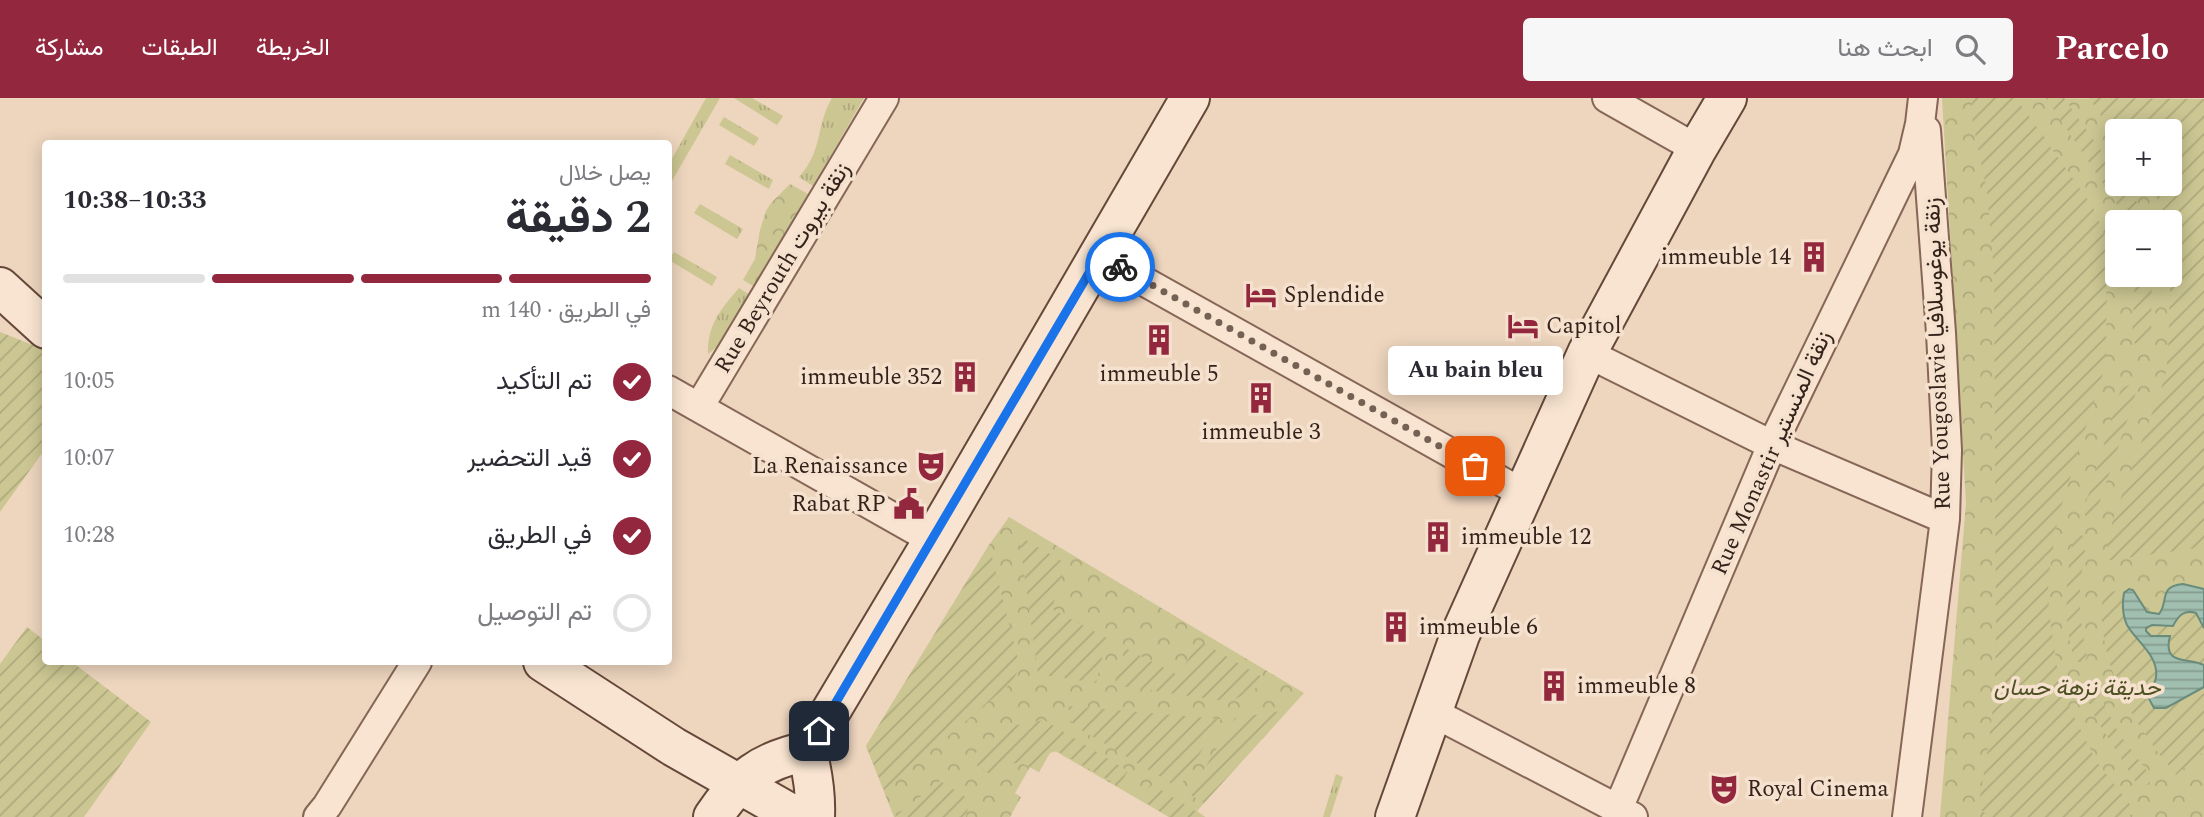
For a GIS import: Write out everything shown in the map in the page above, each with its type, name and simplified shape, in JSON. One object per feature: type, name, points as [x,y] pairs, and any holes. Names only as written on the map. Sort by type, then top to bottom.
[{"type":"main road","points":[[814,817],[814,776],[807,751],[1190,98]]},
{"type":"main road","points":[[1395,817],[1460,635],[1587,353],[1727,98]]},
{"type":"main road","points":[[0,287],[42,325]]},
{"type":"main road","points":[[0,314],[42,335]]},
{"type":"main road","points":[[547,665],[674,747],[797,817]]},
{"type":"main road","points":[[713,817],[740,783],[759,767],[782,756],[807,751]]},
{"type":"street","name":"Rue Beyrouth زنقة بيروت","points":[[699,407],[884,98]]},
{"type":"street","points":[[1607,98],[1697,149]]},
{"type":"street","name":"Rue Monastir زنقة المنستير","points":[[1610,810],[1772,445],[1913,154],[1923,98]]},
{"type":"street","name":"Rue Yougoslavie زنقة يوغوسلافيا","points":[[1907,817],[1945,519],[1947,450],[1923,98]]},
{"type":"street","points":[[1099,256],[1524,494]]},
{"type":"street","points":[[1587,353],[1772,445],[1945,519]]},
{"type":"street","points":[[672,392],[933,540]]},
{"type":"street","points":[[317,817],[327,806],[415,665]]},
{"type":"street","points":[[1432,712],[1610,810]]},
{"type":"green space","points":[[706,98],[720,98],[672,181],[672,159]]},
{"type":"green space","points":[[734,98],[752,98],[783,116],[777,125]]},
{"type":"green space","points":[[832,98],[864,98],[813,186],[799,177],[812,157]]},
{"type":"green space","name":"حديقة نزهة حسان","points":[[1942,98],[2204,99],[2204,817],[1940,817],[1966,503]]},
{"type":"green space","points":[[1974,98],[2016,98],[2093,207],[2104,234],[2106,358],[2058,517],[2048,579],[2049,611],[2058,674],[2068,704],[2096,761],[2135,811],[2128,817],[1991,817],[1978,808],[1994,699],[1996,643],[1994,272],[1987,191],[1970,109]]},
{"type":"green space","points":[[2046,98],[2064,98],[2105,156],[2105,186]]},
{"type":"green space","points":[[2089,98],[2204,99],[2204,547],[2104,561],[2113,519],[2166,372],[2170,287],[2182,287],[2182,210],[2163,210],[2155,196],[2182,196],[2182,119],[2105,119],[2105,121]]},
{"type":"green space","points":[[724,117],[759,138],[754,146],[719,125]]},
{"type":"green space","points":[[730,155],[773,180],[769,189],[725,164]]},
{"type":"green space","points":[[790,184],[808,194],[755,287],[743,280],[755,259],[766,211]]},
{"type":"green space","points":[[2111,196],[2133,196],[2141,210],[2121,210]]},
{"type":"green space","points":[[700,204],[743,229],[737,239],[694,213]]},
{"type":"green space","points":[[674,252],[717,277],[712,286],[672,262]]},
{"type":"green space","points":[[2134,287],[2152,287],[2150,344],[2141,348],[2132,338]]},
{"type":"green space","points":[[739,288],[750,295],[723,342],[708,354],[713,326],[721,310]]},
{"type":"green space","points":[[0,332],[42,349],[42,453],[0,512]]},
{"type":"green space","points":[[2129,385],[2136,391],[2134,400],[2096,513],[2087,518],[2083,512],[2121,388]]},
{"type":"green space","points":[[1009,517],[1304,693],[1197,811],[1205,817],[1169,817],[1055,751],[1049,753],[1039,772],[1030,767],[1015,793],[1021,797],[1010,817],[894,817],[866,746],[989,545]]},
{"type":"green space","points":[[2082,535],[2086,541],[2080,586],[2080,615],[2087,657],[2084,663],[2075,661],[2071,648],[2066,602],[2073,541]]},
{"type":"green space","points":[[1019,536],[1065,563],[1052,609],[1107,638],[1096,683],[1038,674]]},
{"type":"green space","points":[[989,545],[1018,659],[1017,673],[1010,684],[884,790],[866,746]]},
{"type":"green space","points":[[2115,591],[2124,592],[2123,610],[2128,625],[2152,660],[2155,680],[2150,691],[2166,708],[2204,687],[2204,751],[2176,775],[2137,722],[2110,664],[2102,606],[2106,595]]},
{"type":"green space","points":[[2182,613],[2196,613],[2204,628],[2204,665],[2178,659],[2170,652],[2170,636],[2151,636],[2146,631],[2146,628],[2152,625],[2173,626]]},
{"type":"green space","points":[[27,627],[42,639],[42,665],[76,665],[151,722],[84,817],[0,817],[0,664]]},
{"type":"green space","points":[[1200,641],[1269,681],[1230,702],[1114,685],[1125,648],[1178,675]]},
{"type":"green space","points":[[2088,681],[2094,684],[2118,732],[2150,775],[2150,784],[2142,787],[2135,781],[2094,715],[2082,687]]},
{"type":"green space","points":[[1068,706],[1221,719],[1179,788],[1075,726],[1070,720]]},
{"type":"green space","points":[[1281,711],[1283,716],[1204,803],[1189,794],[1235,718]]},
{"type":"green space","points":[[1044,720],[1128,771],[1119,786],[1057,751],[1050,753],[1039,772],[1016,763],[1006,767],[995,778],[968,759],[1007,727]]},
{"type":"green space","points":[[1336,774],[1343,777],[1330,817],[1323,817]]},
{"type":"green space","points":[[940,781],[972,801],[966,817],[895,817]]},
{"type":"green space","points":[[1151,784],[1205,817],[1169,817],[1141,800]]},
{"type":"shaded area","points":[[2175,585],[2204,589],[2204,628],[2196,613],[2188,612],[2179,616],[2173,626],[2152,625],[2146,628],[2146,631],[2151,636],[2170,636],[2170,652],[2178,659],[2204,665],[2204,687],[2166,708],[2154,708],[2148,697],[2156,669],[2151,656],[2127,625],[2123,609],[2124,593],[2129,589],[2133,590],[2147,612],[2159,614],[2167,591]]},
{"type":"way so far","points":[[1120,267],[1475,466]]},
{"type":"place","name":"immeuble 14","points":[[1814,257]]},
{"type":"place","name":"Splendide","points":[[1261,295]]},
{"type":"place","name":"Capitol","points":[[1523,326]]},
{"type":"place","name":"immeuble 5","points":[[1159,340]]},
{"type":"place","name":"immeuble 352","points":[[965,377]]},
{"type":"place","name":"immeuble 3","points":[[1261,398]]},
{"type":"place","name":"La Renaissance","points":[[931,466]]},
{"type":"place","name":"Au bain bleu","points":[[1475,466]]},
{"type":"place","name":"Rabat RP","points":[[909,504]]},
{"type":"place","name":"immeuble 12","points":[[1438,537]]},
{"type":"place","name":"immeuble 6","points":[[1396,627]]},
{"type":"place","name":"immeuble 8","points":[[1554,686]]},
{"type":"place","name":"Royal Cinema","points":[[1724,789]]},
{"type":"route","points":[[819,731],[1099,256],[1120,267]]}]
